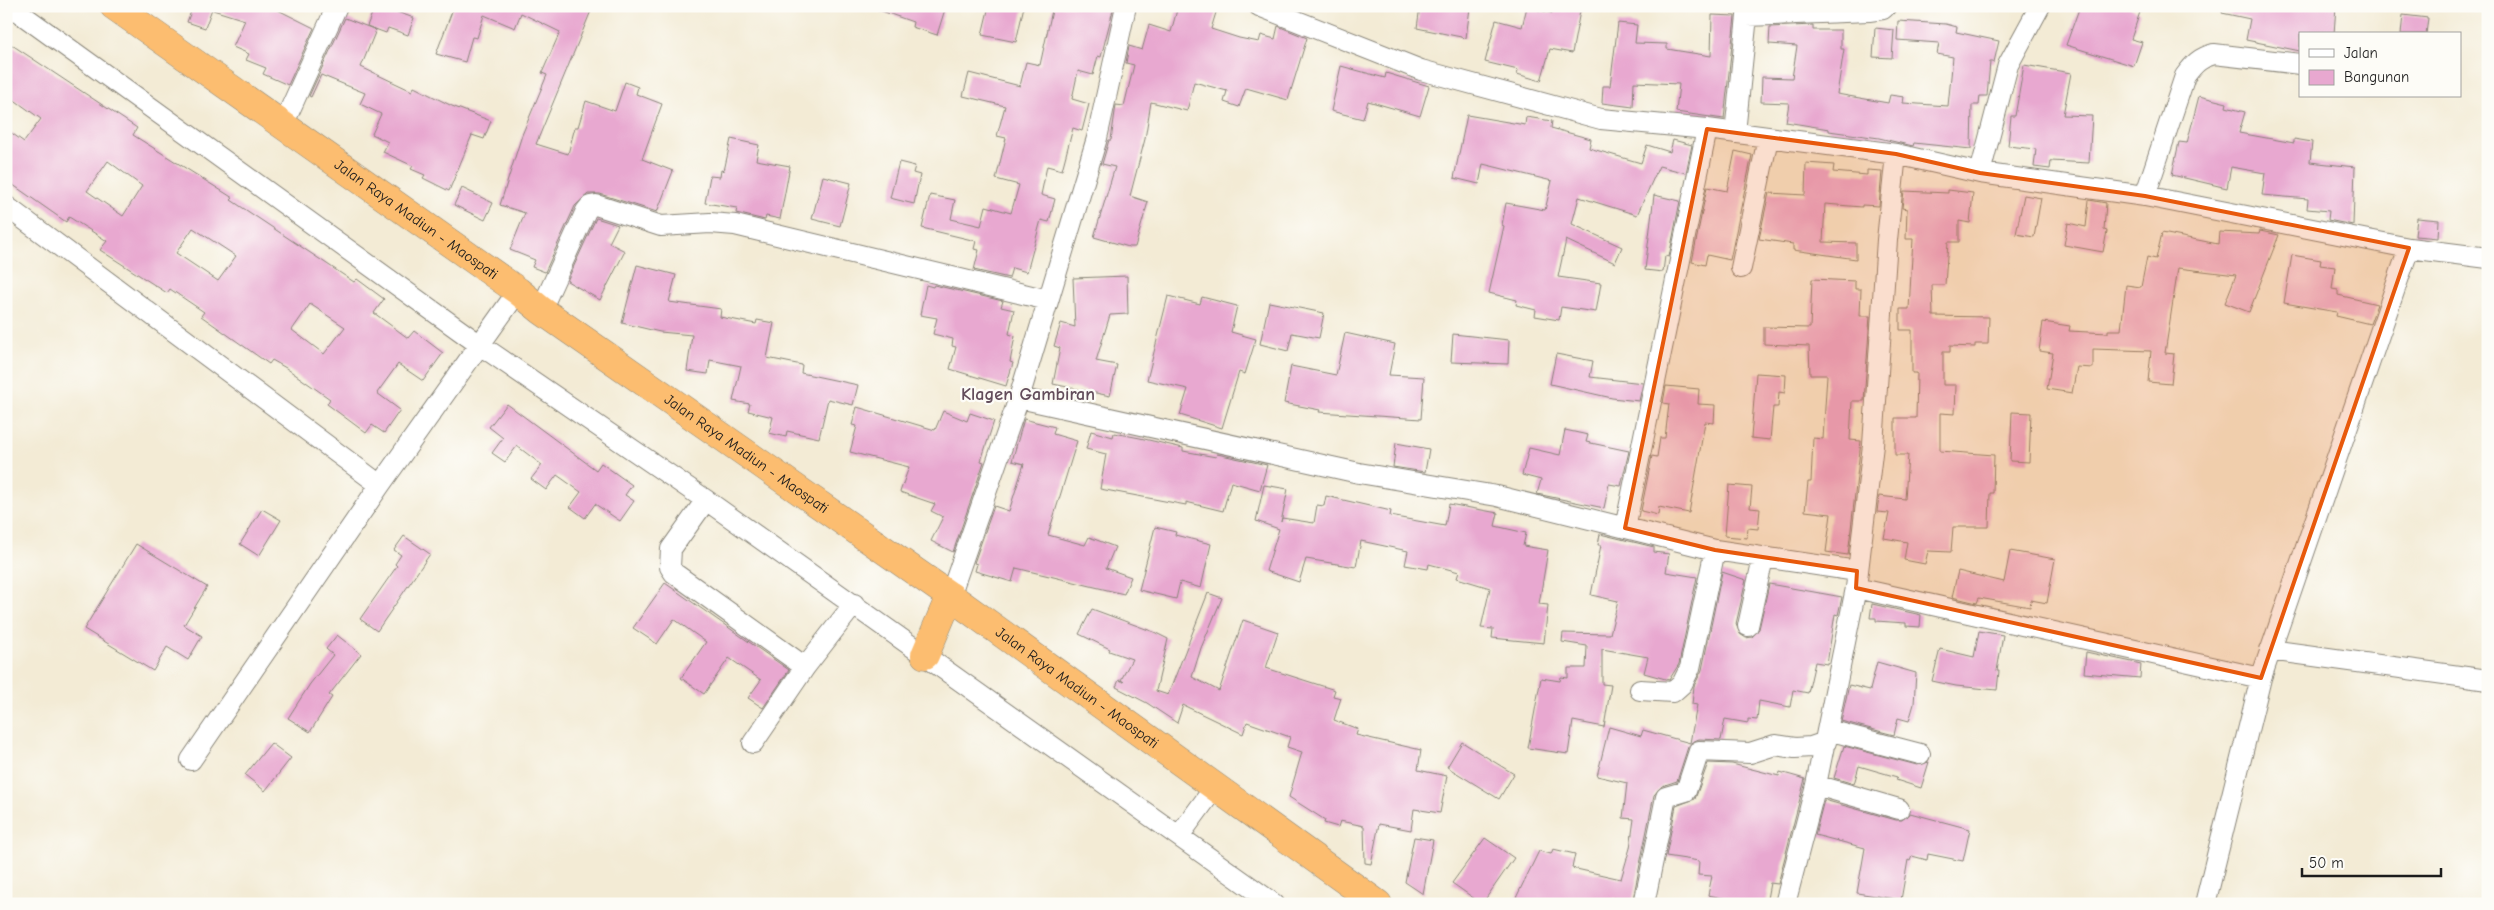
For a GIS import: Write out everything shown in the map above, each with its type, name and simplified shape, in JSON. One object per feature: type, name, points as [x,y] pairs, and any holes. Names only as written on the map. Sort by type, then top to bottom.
[{"type":"highway","name":"Jalan Raya Madiun - Maospati","points":[[114,6],[518,291],[541,310],[950,596],[1378,904]]},
{"type":"highway","points":[[925,655],[950,596]]},
{"type":"street","points":[[10,6],[480,345],[854,604],[1274,904]]},
{"type":"street","points":[[283,125],[337,6]]},
{"type":"street","points":[[950,596],[1019,398],[1097,138],[1126,6]]},
{"type":"street","points":[[1259,6],[1421,70],[1601,118],[1707,129],[1896,154],[1980,172],[2145,196],[2410,248],[2488,258]]},
{"type":"street","points":[[1735,133],[1747,11],[1869,11],[1883,9],[1886,6]]},
{"type":"street","points":[[1980,172],[2008,66],[2040,6]]},
{"type":"street","points":[[2145,196],[2185,76],[2195,63],[2202,57],[2214,54],[2299,64]]},
{"type":"street","points":[[1625,528],[1707,129]]},
{"type":"street","points":[[1741,268],[1768,138]]},
{"type":"street","points":[[1785,904],[1827,736],[1856,580],[1873,445],[1887,240],[1896,154]]},
{"type":"street","points":[[541,310],[586,212],[590,206],[596,205],[661,226],[710,223],[735,225],[1048,300]]},
{"type":"street","points":[[6,206],[380,485]]},
{"type":"street","points":[[2205,904],[2261,678],[2410,248]]},
{"type":"street","points":[[191,760],[380,485],[518,291]]},
{"type":"street","points":[[1019,398],[1359,472],[1497,496],[1715,550],[1762,558],[1856,580],[2261,678]]},
{"type":"street","points":[[706,500],[671,549],[670,567],[674,573],[805,667]]},
{"type":"street","points":[[1640,690],[1674,692],[1682,684],[1690,668],[1715,550]]},
{"type":"street","points":[[1748,626],[1762,558]]},
{"type":"street","points":[[753,743],[805,667],[854,604]]},
{"type":"street","points":[[2270,650],[2488,680]]},
{"type":"street","points":[[1644,904],[1666,797],[1686,791],[1699,751],[1750,753],[1775,745],[1795,748],[1811,747],[1827,736],[1920,754]]},
{"type":"street","points":[[1816,785],[1899,809]]},
{"type":"street","points":[[1179,836],[1215,787]]},
{"type":"highlighted area","points":[[1707,129],[1896,154],[1980,173],[2145,196],[2409,248],[2261,678],[1856,588],[1857,571],[1715,550],[1625,528]]},
{"type":"building","points":[[193,6],[213,6],[205,28],[187,22]]},
{"type":"building","points":[[213,6],[270,6],[314,28],[288,85],[263,74],[266,68],[246,60],[249,54],[233,47],[245,20],[213,10]]},
{"type":"building","points":[[375,6],[396,6],[394,11],[414,18],[408,35],[388,28],[386,33],[367,26]]},
{"type":"building","points":[[454,6],[593,6],[536,144],[568,154],[575,127],[578,127],[586,101],[615,111],[625,82],[638,87],[636,94],[662,104],[642,159],[673,171],[657,212],[600,194],[588,194],[575,206],[545,272],[532,267],[535,260],[510,250],[525,213],[500,205],[522,135],[547,75],[542,73],[560,32],[521,13],[515,28],[484,15],[477,38],[472,37],[465,62],[436,54]]},
{"type":"building","points":[[876,6],[946,6],[937,35],[912,27],[913,22],[876,9]]},
{"type":"building","points":[[989,6],[1024,6],[1016,42],[982,35]]},
{"type":"building","points":[[1053,6],[1114,6],[1101,57],[1098,56],[1093,75],[1078,71],[1072,99],[1089,104],[1082,131],[1073,128],[1062,170],[1047,166],[1041,195],[1055,199],[1049,222],[1041,220],[1027,272],[1012,268],[1009,278],[974,270],[979,250],[974,249],[976,241],[922,228],[930,195],[955,200],[951,219],[981,226],[986,206],[1011,213],[1019,185],[996,179],[1006,138],[997,136],[1005,106],[963,96],[969,73],[1020,86],[1026,62],[1040,65]]},
{"type":"building","points":[[1178,6],[1218,6],[1211,29],[1239,38],[1259,42],[1261,35],[1275,39],[1278,26],[1307,38],[1288,100],[1246,88],[1239,107],[1224,102],[1227,91],[1194,82],[1187,111],[1151,102],[1145,139],[1130,196],[1148,202],[1135,247],[1129,247],[1094,237],[1115,167],[1102,164],[1109,140],[1111,140],[1116,105],[1124,106],[1134,65],[1126,63],[1129,46],[1142,50],[1149,25],[1171,32]]},
{"type":"building","points":[[1420,6],[1470,8],[1466,38],[1417,28]]},
{"type":"building","points":[[1553,6],[1581,6],[1572,53],[1550,49],[1541,81],[1517,74],[1518,70],[1485,62],[1496,20],[1522,27],[1527,7],[1552,13]]},
{"type":"building","points":[[2080,6],[2126,6],[2140,12],[2131,39],[2142,42],[2134,66],[2066,45]]},
{"type":"building","points":[[2223,6],[2336,6],[2334,32],[2299,32],[2299,51],[2246,40],[2250,19],[2222,13]]},
{"type":"building","points":[[1712,15],[1735,16],[1724,119],[1676,112],[1679,84],[1634,82],[1633,107],[1602,103],[1603,86],[1610,86],[1618,23],[1637,25],[1635,43],[1667,44],[1667,49],[1711,56]]},
{"type":"building","points":[[2403,15],[2428,18],[2426,32],[2401,32]]},
{"type":"building","points":[[345,18],[376,30],[361,67],[412,91],[414,87],[452,106],[491,121],[484,139],[472,135],[449,191],[423,178],[425,175],[411,169],[413,166],[383,152],[388,142],[372,134],[381,114],[360,104],[365,93],[321,75],[311,97],[309,96]]},
{"type":"building","points":[[1898,21],[1946,24],[1957,27],[1956,32],[1999,41],[1994,62],[1990,62],[1987,96],[1980,96],[1979,105],[1972,105],[1971,149],[1914,143],[1913,146],[1879,138],[1829,131],[1829,129],[1786,122],[1789,103],[1761,102],[1762,77],[1792,78],[1797,46],[1769,44],[1770,27],[1813,25],[1813,30],[1841,30],[1841,49],[1844,49],[1837,94],[1888,103],[1890,95],[1904,97],[1903,103],[1948,106],[1953,57],[1937,54],[1939,43],[1897,40]]},
{"type":"building","points":[[1875,28],[1894,30],[1892,58],[1873,57]]},
{"type":"building","points":[[6,41],[137,128],[133,135],[233,198],[231,200],[354,282],[357,279],[384,299],[374,313],[408,338],[414,331],[443,353],[423,381],[398,364],[377,393],[400,410],[384,433],[372,425],[366,433],[327,404],[330,399],[286,368],[272,360],[269,364],[201,316],[204,312],[170,289],[167,293],[100,250],[107,241],[69,217],[66,222],[6,180],[6,129],[24,142],[41,119],[6,94]],"holes":[[[108,161],[142,186],[123,216],[87,191]],[[193,228],[236,256],[218,281],[176,253]],[[310,304],[345,327],[324,354],[292,330]]]},
{"type":"building","points":[[2024,65],[2071,73],[2063,115],[2092,116],[2089,163],[2051,161],[2050,169],[2034,167],[2036,149],[2008,146],[2011,116],[2015,116]]},
{"type":"building","points":[[1341,66],[1385,78],[1386,73],[1429,86],[1420,116],[1368,101],[1363,119],[1331,111]]},
{"type":"building","points":[[2199,96],[2227,103],[2226,107],[2245,112],[2239,133],[2294,143],[2294,139],[2312,142],[2310,162],[2355,167],[2353,225],[2328,220],[2329,211],[2307,209],[2308,199],[2262,195],[2265,173],[2231,167],[2227,188],[2172,175],[2179,142],[2187,143]]},
{"type":"building","points":[[1467,115],[1525,125],[1526,117],[1552,121],[1551,128],[1591,139],[1589,148],[1641,163],[1647,145],[1670,152],[1673,140],[1692,145],[1686,173],[1659,166],[1637,215],[1579,197],[1572,224],[1622,247],[1615,263],[1566,240],[1558,277],[1601,283],[1596,312],[1561,307],[1559,320],[1535,316],[1536,310],[1516,305],[1517,300],[1489,293],[1504,226],[1502,225],[1506,203],[1545,210],[1552,181],[1483,164],[1479,184],[1454,178]]},
{"type":"building","points":[[731,139],[759,145],[756,160],[790,166],[780,219],[766,216],[765,220],[736,213],[737,208],[705,203],[710,176],[720,177],[721,170],[724,171]]},
{"type":"building","points":[[1735,151],[1752,155],[1730,260],[1707,255],[1705,265],[1692,262],[1707,187],[1727,191]]},
{"type":"building","points":[[899,162],[915,166],[913,173],[920,175],[914,204],[890,198]]},
{"type":"building","points":[[1806,163],[1834,165],[1833,172],[1867,175],[1867,170],[1882,171],[1879,206],[1862,205],[1862,207],[1825,204],[1823,242],[1856,243],[1856,259],[1793,250],[1793,244],[1759,239],[1769,193],[1805,195]]},
{"type":"building","points":[[823,176],[851,183],[840,226],[812,219]]},
{"type":"building","points":[[462,188],[493,203],[485,220],[454,205]]},
{"type":"building","points":[[1948,190],[1973,193],[1970,223],[1959,221],[1959,242],[1948,242],[1945,285],[1932,285],[1933,316],[1989,317],[1988,344],[1975,344],[1975,347],[1950,346],[1950,352],[1943,352],[1943,385],[1956,385],[1955,414],[1940,413],[1940,451],[1994,455],[1993,493],[1990,493],[1989,527],[1953,527],[1951,552],[1928,551],[1925,564],[1904,560],[1907,542],[1884,538],[1889,513],[1877,512],[1879,496],[1905,499],[1908,455],[1895,455],[1895,418],[1916,418],[1917,373],[1912,373],[1912,330],[1900,330],[1900,309],[1909,309],[1913,239],[1906,239],[1907,209],[1902,208],[1904,191],[1948,193]]},
{"type":"building","points":[[1654,195],[1680,201],[1669,257],[1665,256],[1663,272],[1645,270]]},
{"type":"building","points":[[2024,195],[2041,198],[2034,237],[2016,234]]},
{"type":"building","points":[[2089,200],[2106,203],[2104,230],[2107,231],[2103,252],[2064,245],[2068,223],[2086,227]]},
{"type":"building","points":[[596,218],[618,225],[609,243],[625,251],[600,300],[567,281]]},
{"type":"building","points":[[2417,218],[2439,220],[2438,238],[2415,236]]},
{"type":"building","points":[[2260,231],[2279,235],[2249,312],[2225,303],[2236,275],[2178,268],[2165,353],[2174,354],[2171,384],[2148,382],[2151,351],[2093,349],[2093,368],[2077,367],[2072,393],[2047,389],[2053,353],[2039,351],[2043,322],[2070,326],[2069,331],[2108,333],[2108,330],[2121,330],[2126,285],[2141,287],[2147,257],[2156,259],[2162,233],[2218,244],[2219,232],[2259,234]]},
{"type":"building","points":[[2292,255],[2321,260],[2320,265],[2335,267],[2332,289],[2338,290],[2338,295],[2377,304],[2370,324],[2336,316],[2337,312],[2284,303]]},
{"type":"building","points":[[637,265],[676,275],[669,302],[721,309],[720,317],[756,324],[757,320],[774,323],[767,358],[802,365],[801,373],[858,385],[853,405],[828,399],[819,438],[787,431],[786,437],[769,433],[773,417],[748,411],[750,404],[733,401],[741,366],[710,360],[708,374],[687,371],[692,335],[660,332],[622,323]]},
{"type":"building","points":[[1127,276],[1128,314],[1110,315],[1096,361],[1117,365],[1110,396],[1053,384],[1060,348],[1054,346],[1061,323],[1075,327],[1073,278]]},
{"type":"building","points":[[1812,279],[1855,281],[1855,289],[1861,289],[1860,316],[1870,316],[1864,401],[1852,401],[1850,440],[1861,441],[1848,555],[1826,552],[1831,514],[1805,511],[1808,482],[1811,482],[1813,438],[1823,439],[1827,375],[1810,375],[1809,346],[1764,344],[1764,327],[1810,328]]},
{"type":"building","points":[[926,285],[933,287],[934,285],[1003,301],[1001,307],[1014,310],[1009,334],[1015,336],[1010,362],[1013,363],[1006,386],[950,369],[956,347],[952,346],[953,339],[933,334],[937,318],[920,315]]},
{"type":"building","points":[[1168,296],[1200,304],[1202,297],[1237,306],[1231,332],[1256,339],[1245,374],[1239,372],[1222,428],[1180,415],[1188,389],[1147,380]]},
{"type":"building","points":[[1269,302],[1324,313],[1319,338],[1292,333],[1288,351],[1260,344]]},
{"type":"building","points":[[1345,333],[1395,344],[1389,375],[1424,377],[1421,419],[1319,412],[1320,410],[1284,403],[1291,366],[1336,375]]},
{"type":"building","points":[[1453,334],[1509,340],[1508,364],[1451,362]]},
{"type":"building","points":[[1556,354],[1593,361],[1590,377],[1643,383],[1639,401],[1612,398],[1550,384]]},
{"type":"building","points":[[1756,373],[1786,375],[1785,393],[1779,392],[1778,407],[1773,407],[1770,440],[1751,438]]},
{"type":"building","points":[[1666,386],[1699,389],[1698,404],[1715,405],[1714,423],[1705,422],[1689,513],[1659,507],[1658,515],[1641,511],[1652,456],[1657,457],[1660,438],[1665,438],[1669,404],[1663,403]]},
{"type":"building","points":[[507,404],[596,470],[601,463],[632,485],[625,495],[634,501],[620,521],[595,504],[585,518],[570,507],[581,492],[557,475],[546,490],[531,479],[542,465],[517,446],[505,462],[492,453],[503,438],[489,427]]},
{"type":"building","points":[[857,407],[935,430],[943,411],[967,421],[970,413],[994,421],[981,461],[984,462],[953,552],[931,541],[943,517],[931,511],[935,504],[900,492],[909,467],[850,452],[857,426],[852,425]]},
{"type":"building","points":[[2012,412],[2031,413],[2029,462],[2010,461]]},
{"type":"building","points":[[1024,419],[1055,427],[1053,434],[1077,441],[1048,535],[1085,545],[1089,537],[1115,547],[1106,568],[1131,577],[1124,594],[1016,568],[1012,582],[975,571],[977,564],[974,563],[994,506],[1009,511],[1024,464],[1012,461]]},
{"type":"building","points":[[1565,430],[1588,435],[1586,442],[1629,451],[1621,486],[1609,484],[1604,508],[1537,494],[1541,480],[1522,475],[1529,448],[1560,455]]},
{"type":"building","points":[[1091,431],[1113,437],[1114,433],[1140,438],[1183,448],[1183,451],[1216,457],[1217,454],[1267,465],[1260,490],[1231,482],[1223,511],[1186,502],[1186,505],[1100,489],[1106,454],[1086,449]]},
{"type":"building","points":[[1396,443],[1429,449],[1425,472],[1393,467]]},
{"type":"building","points":[[1264,485],[1288,489],[1281,522],[1282,518],[1314,523],[1317,505],[1324,506],[1326,496],[1391,511],[1390,516],[1445,526],[1449,504],[1498,513],[1495,526],[1526,533],[1523,546],[1548,550],[1539,604],[1548,605],[1544,643],[1492,638],[1493,629],[1481,628],[1490,588],[1457,578],[1459,572],[1429,564],[1428,569],[1405,565],[1408,551],[1361,541],[1356,567],[1306,559],[1299,582],[1266,571],[1279,529],[1256,521]]},
{"type":"building","points":[[1729,485],[1752,487],[1750,508],[1760,509],[1758,529],[1748,528],[1747,538],[1725,536]]},
{"type":"building","points":[[262,509],[281,520],[259,556],[240,544]]},
{"type":"building","points":[[1155,527],[1176,532],[1175,535],[1211,544],[1201,588],[1180,582],[1176,599],[1139,590]]},
{"type":"building","points":[[1600,534],[1654,547],[1654,552],[1669,554],[1666,572],[1697,577],[1679,664],[1669,680],[1644,673],[1648,657],[1602,649],[1602,684],[1611,685],[1604,727],[1573,721],[1568,754],[1528,748],[1541,678],[1560,681],[1561,677],[1568,678],[1568,668],[1586,668],[1587,646],[1562,642],[1563,633],[1610,634],[1618,601],[1591,595],[1601,545],[1598,545]]},
{"type":"building","points":[[404,536],[430,554],[377,631],[360,619],[397,566],[395,564],[401,555],[394,550]]},
{"type":"building","points":[[136,544],[207,587],[184,625],[202,636],[188,660],[167,647],[153,671],[84,629]]},
{"type":"building","points":[[2010,551],[2055,559],[2047,603],[2031,600],[2030,607],[1979,598],[1977,603],[1952,597],[1958,571],[2004,582]]},
{"type":"building","points":[[1722,572],[1746,580],[1736,624],[1740,634],[1746,638],[1752,637],[1759,629],[1769,584],[1842,597],[1838,615],[1835,614],[1827,664],[1815,662],[1808,693],[1793,690],[1790,707],[1759,701],[1757,720],[1748,719],[1748,723],[1725,719],[1721,740],[1699,739],[1692,742],[1688,747],[1677,781],[1662,786],[1654,795],[1632,904],[1613,898],[1611,904],[1513,904],[1539,851],[1551,854],[1553,849],[1575,854],[1572,868],[1621,879],[1630,848],[1634,819],[1623,818],[1627,783],[1597,776],[1609,727],[1641,736],[1643,730],[1690,743],[1697,705],[1692,704],[1694,686],[1702,670]]},
{"type":"building","points":[[665,583],[789,670],[763,708],[748,698],[761,680],[729,658],[704,694],[681,678],[706,642],[674,619],[657,644],[633,628]]},
{"type":"building","points":[[1208,593],[1222,598],[1201,648],[1192,677],[1219,691],[1243,620],[1278,632],[1266,668],[1335,690],[1333,696],[1341,698],[1334,720],[1358,729],[1356,735],[1421,750],[1418,770],[1447,776],[1440,813],[1414,809],[1411,830],[1379,824],[1371,864],[1365,863],[1364,826],[1340,821],[1338,827],[1324,823],[1325,820],[1289,797],[1302,752],[1287,747],[1290,737],[1247,722],[1243,734],[1183,705],[1177,723],[1147,703],[1116,687],[1119,680],[1124,682],[1121,680],[1132,659],[1109,651],[1110,649],[1079,634],[1092,609],[1168,639],[1156,691],[1168,695]]},
{"type":"building","points":[[1872,604],[1921,615],[1920,627],[1906,626],[1906,623],[1876,621],[1876,618],[1870,618]]},
{"type":"building","points":[[1979,631],[2003,635],[1997,671],[1999,671],[1997,690],[1956,686],[1932,681],[1940,649],[1974,657]]},
{"type":"building","points":[[337,635],[361,654],[329,695],[332,697],[310,732],[288,718],[310,684],[333,655],[326,649]]},
{"type":"building","points":[[2086,652],[2141,664],[2140,678],[2084,673]]},
{"type":"building","points":[[1877,662],[1916,673],[1914,704],[1909,721],[1898,718],[1894,735],[1841,721],[1849,685],[1870,690]]},
{"type":"building","points":[[1462,742],[1514,774],[1499,799],[1447,767]]},
{"type":"building","points":[[271,743],[291,758],[265,791],[245,775]]},
{"type":"building","points":[[1844,746],[1917,765],[1929,762],[1921,788],[1896,780],[1897,777],[1859,766],[1854,784],[1834,778]]},
{"type":"building","points":[[1708,763],[1732,764],[1779,776],[1780,772],[1805,779],[1778,884],[1770,883],[1766,904],[1751,904],[1708,895],[1712,876],[1698,875],[1699,861],[1666,856],[1676,806],[1695,799]]},
{"type":"building","points":[[1824,800],[1896,820],[1902,820],[1910,813],[1970,829],[1963,861],[1928,854],[1927,860],[1912,856],[1910,861],[1908,860],[1901,900],[1857,893],[1865,848],[1815,835]]},
{"type":"building","points":[[1414,837],[1433,840],[1423,894],[1405,882]]},
{"type":"building","points":[[1485,838],[1514,858],[1482,904],[1452,883]]},
{"type":"district","name":"Klagen Gambiran","points":[[1028,394]]}]
